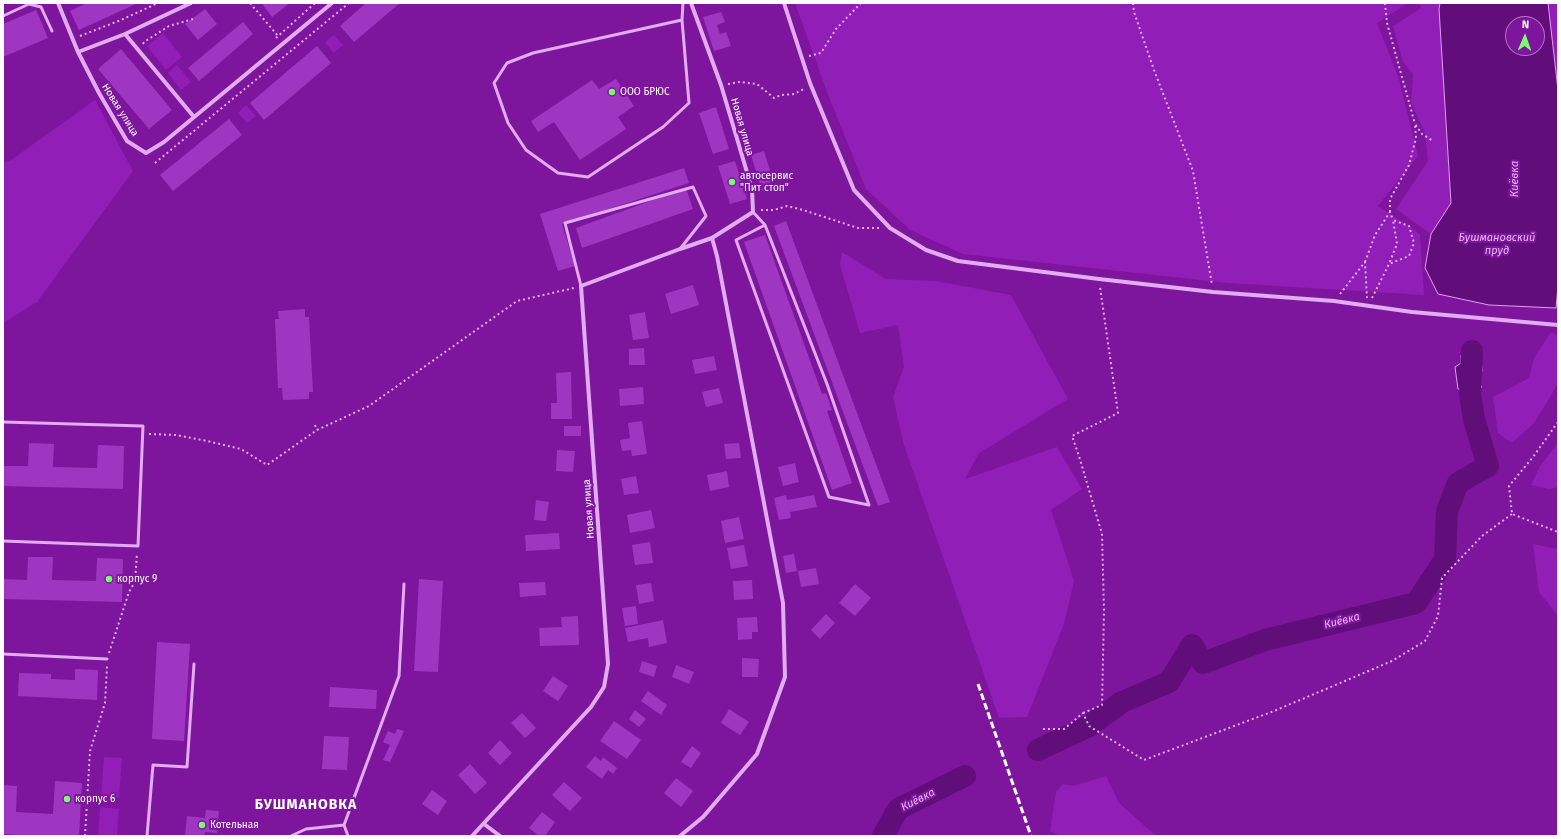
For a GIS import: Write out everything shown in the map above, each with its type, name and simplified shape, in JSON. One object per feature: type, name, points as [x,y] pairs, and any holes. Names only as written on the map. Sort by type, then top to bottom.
[{"type":"street","points":[[58,3],[78,52],[125,34],[191,3]]},
{"type":"street","name":"Новая улица","points":[[78,52],[99,93],[127,141],[146,153],[164,142],[332,3]]},
{"type":"street","name":"Новая улица","points":[[692,3],[721,85],[752,189],[753,212]]},
{"type":"street","points":[[784,3],[810,83],[854,190],[890,228],[926,250],[958,261],[1213,292],[1334,301],[1412,312],[1558,325]]},
{"type":"street","points":[[125,34],[194,117]]},
{"type":"street","points":[[581,286],[712,238],[753,212]]},
{"type":"street","points":[[680,836],[702,817],[757,754],[785,677],[783,603],[720,271],[712,238]]},
{"type":"street","name":"Новая улица","points":[[472,836],[591,707],[604,687],[607,672],[608,664],[581,286]]},
{"type":"street","points":[[484,824],[500,836]]},
{"type":"lane","points":[[682,20],[534,53],[507,63],[494,83],[508,122],[526,150],[558,173],[588,177],[662,127],[689,103],[682,20],[683,3]]},
{"type":"lane","points":[[3,16],[29,4],[42,7],[52,31]]},
{"type":"lane","points":[[581,286],[565,223],[693,187],[706,216],[680,249]]},
{"type":"lane","points":[[753,212],[765,225],[827,384],[869,505],[829,497],[736,240],[765,225]]},
{"type":"lane","points":[[3,422],[143,426],[138,546],[3,541]]},
{"type":"lane","points":[[348,836],[344,825],[399,676],[404,584]]},
{"type":"lane","points":[[3,654],[107,659]]},
{"type":"lane","points":[[147,836],[153,764],[187,766],[194,664]]},
{"type":"lane","points":[[290,836],[306,829],[344,825]]},
{"type":"path","points":[[78,30],[80,36],[121,20],[158,3]]},
{"type":"path","points":[[250,3],[278,36]]},
{"type":"path","points":[[273,40],[315,3]]},
{"type":"path","points":[[155,163],[349,3]]},
{"type":"path","points":[[802,58],[821,53],[836,29],[861,3]]},
{"type":"path","points":[[1133,3],[1134,12],[1154,70],[1193,171],[1213,292]]},
{"type":"path","points":[[1368,307],[1397,244],[1393,220],[1390,212],[1390,200],[1409,166],[1416,138],[1415,124],[1387,23],[1385,3]]},
{"type":"path","points":[[143,47],[144,42],[169,26],[193,19]]},
{"type":"path","points":[[721,85],[740,82],[757,84],[774,98],[781,95],[794,94],[804,89],[810,83]]},
{"type":"path","points":[[1415,124],[1422,134],[1433,141]]},
{"type":"path","points":[[753,212],[764,209],[774,210],[787,206],[858,228],[890,228]]},
{"type":"path","points":[[1334,301],[1365,262],[1375,235],[1390,212]]},
{"type":"path","points":[[1389,264],[1409,256],[1414,243],[1409,226],[1393,220]]},
{"type":"path","points":[[1365,262],[1365,282],[1368,307]]},
{"type":"path","points":[[1043,729],[1064,729],[1083,713],[1102,705],[1104,612],[1102,534],[1072,436],[1118,412],[1099,278]]},
{"type":"path","points":[[142,434],[176,435],[207,440],[241,449],[267,465],[317,430],[368,406],[517,301],[581,286]]},
{"type":"path","points":[[1512,514],[1509,486],[1533,457],[1558,422]]},
{"type":"path","points":[[315,425],[317,430]]},
{"type":"path","points":[[1083,713],[1089,726],[1144,760],[1274,711],[1392,661],[1425,641],[1438,616],[1442,578],[1482,536],[1512,514]]},
{"type":"path","points":[[1512,514],[1558,532]]},
{"type":"path","points":[[85,836],[90,751],[105,703],[107,659],[129,592],[135,582],[138,546]]},
{"type":"shaded area","points":[[795,3],[1408,3],[1377,23],[1399,79],[1418,156],[1378,206],[1420,234],[1424,295],[1228,283],[963,254],[910,230],[866,189],[827,92]]},
{"type":"shaded area","points":[[1419,3],[1440,3],[1439,9],[1451,203],[1431,234],[1396,209],[1428,161],[1425,133],[1411,103],[1413,74],[1403,62],[1393,26],[1421,8]]},
{"type":"shaded area","points":[[1548,3],[1558,3],[1558,90],[1548,6]]},
{"type":"shaded area","points":[[163,33],[182,57],[166,70],[147,46]]},
{"type":"shaded area","points":[[334,35],[343,45],[334,53],[325,42]]},
{"type":"shaded area","points":[[177,65],[191,82],[181,90],[168,73]]},
{"type":"shaded area","points":[[95,100],[133,171],[37,302],[3,323],[3,163],[11,160]]},
{"type":"shaded area","points":[[246,105],[256,116],[247,123],[238,113]]},
{"type":"shaded area","points":[[842,252],[886,279],[936,281],[1011,295],[1068,399],[979,453],[965,479],[1057,447],[1082,489],[1051,510],[1074,581],[1064,624],[1027,717],[999,718],[903,442],[893,397],[904,367],[898,325],[860,333],[840,265]]},
{"type":"shaded area","points":[[1551,332],[1558,336],[1558,384],[1534,423],[1512,443],[1498,433],[1493,397],[1529,378],[1534,358]]},
{"type":"shaded area","points":[[1558,443],[1558,487],[1549,489],[1531,485],[1540,466]]},
{"type":"shaded area","points":[[1533,544],[1558,549],[1558,616],[1539,592]]},
{"type":"shaded area","points":[[104,757],[122,758],[119,798],[101,797]]},
{"type":"shaded area","points":[[1106,776],[1119,803],[1156,836],[1060,836],[1050,831],[1056,792],[1063,784],[1073,786]]},
{"type":"shaded area","points":[[100,807],[119,809],[117,836],[98,836]]},
{"type":"water","name":"Бушмановский пруд","points":[[1440,3],[1548,3],[1558,90],[1558,286],[1556,308],[1489,305],[1438,294],[1425,268],[1431,234],[1451,203],[1439,9]]},
{"type":"water","points":[[1472,351],[1481,359],[1482,371],[1477,380],[1482,387],[1470,394],[1458,389],[1455,367],[1461,363],[1461,355]]},
{"type":"building","points":[[87,3],[138,3],[79,30],[70,11]]},
{"type":"building","points":[[265,3],[290,3],[272,17],[263,5]]},
{"type":"building","points":[[366,3],[400,3],[354,42],[340,26]]},
{"type":"building","points":[[205,9],[217,24],[198,40],[185,24]]},
{"type":"building","points":[[36,10],[48,38],[3,57],[3,24]]},
{"type":"building","points":[[721,12],[725,22],[717,25],[720,34],[726,32],[731,46],[714,51],[703,17]]},
{"type":"building","points":[[243,22],[253,34],[199,81],[188,68]]},
{"type":"building","points":[[317,46],[331,63],[264,120],[250,103]]},
{"type":"building","points":[[121,49],[172,110],[149,129],[98,69]]},
{"type":"building","points":[[616,79],[634,106],[618,117],[626,129],[580,160],[554,122],[538,132],[531,121],[592,80],[599,89]]},
{"type":"building","points":[[716,107],[729,149],[713,154],[699,113]]},
{"type":"building","points":[[229,119],[242,135],[173,191],[160,175]]},
{"type":"building","points":[[764,151],[775,187],[762,191],[751,155]]},
{"type":"building","name":"автосервис \"Пит стоп\"","points":[[735,161],[747,199],[730,204],[718,166]]},
{"type":"building","points":[[684,168],[689,183],[562,224],[575,266],[558,271],[540,214]]},
{"type":"building","points":[[686,188],[693,209],[582,248],[576,228]]},
{"type":"building","points":[[786,221],[890,502],[878,506],[774,226]]},
{"type":"building","points":[[765,235],[822,394],[826,393],[832,410],[827,411],[852,483],[832,490],[744,242]]},
{"type":"building","points":[[693,285],[699,305],[671,314],[665,294]]},
{"type":"building","points":[[305,309],[305,317],[309,317],[313,392],[309,392],[309,399],[283,400],[282,388],[278,388],[275,319],[279,319],[278,311]]},
{"type":"building","points":[[645,312],[649,338],[633,340],[629,315]]},
{"type":"building","points":[[644,348],[645,365],[629,365],[629,349]]},
{"type":"building","points":[[714,356],[717,370],[695,374],[692,360]]},
{"type":"building","points":[[571,372],[572,419],[551,419],[551,403],[557,403],[556,373]]},
{"type":"building","points":[[643,387],[644,404],[620,406],[619,389]]},
{"type":"building","points":[[719,388],[723,403],[706,407],[702,392]]},
{"type":"building","points":[[642,421],[647,454],[632,456],[631,450],[622,451],[620,440],[630,438],[628,423]]},
{"type":"building","points":[[564,426],[581,426],[581,436],[564,436]]},
{"type":"building","points":[[29,443],[54,444],[53,467],[97,468],[98,445],[124,446],[123,489],[3,486],[3,466],[28,466]]},
{"type":"building","points":[[739,443],[741,458],[726,459],[724,444]]},
{"type":"building","points":[[557,450],[575,451],[573,472],[556,471]]},
{"type":"building","points":[[795,463],[799,482],[783,486],[778,467]]},
{"type":"building","points":[[727,471],[729,487],[710,491],[707,475]]},
{"type":"building","points":[[636,476],[639,493],[624,495],[621,479]]},
{"type":"building","points":[[786,495],[787,500],[814,495],[817,507],[790,512],[791,518],[779,520],[774,498]]},
{"type":"building","points":[[536,500],[549,502],[546,521],[534,520]]},
{"type":"building","points":[[651,510],[655,528],[630,533],[627,515]]},
{"type":"building","points":[[739,517],[744,539],[725,543],[721,521]]},
{"type":"building","points":[[559,533],[560,549],[526,551],[525,535]]},
{"type":"building","points":[[650,542],[653,563],[635,565],[632,545]]},
{"type":"building","points":[[744,545],[748,566],[731,569],[727,548]]},
{"type":"building","points":[[794,554],[797,571],[786,573],[783,556]]},
{"type":"building","name":"корпус 9","points":[[28,557],[53,557],[52,580],[96,581],[97,558],[123,559],[122,602],[3,599],[3,579],[27,580]]},
{"type":"building","points":[[816,568],[819,584],[801,587],[798,571]]},
{"type":"building","points":[[419,579],[443,581],[438,672],[414,671]]},
{"type":"building","points":[[752,580],[753,599],[734,600],[733,581]]},
{"type":"building","points":[[545,582],[546,595],[520,597],[519,583]]},
{"type":"building","points":[[651,583],[654,601],[639,604],[636,585]]},
{"type":"building","points":[[855,584],[871,598],[855,616],[839,603]]},
{"type":"building","points":[[636,606],[638,624],[625,626],[622,608]]},
{"type":"building","points":[[826,614],[835,623],[820,639],[811,630]]},
{"type":"building","points":[[578,616],[579,645],[540,646],[539,628],[562,627],[561,617]]},
{"type":"building","points":[[757,617],[758,632],[752,632],[752,639],[738,640],[737,618]]},
{"type":"building","points":[[663,620],[667,643],[649,647],[648,638],[628,642],[625,628]]},
{"type":"building","points":[[157,642],[190,644],[184,741],[152,739]]},
{"type":"building","points":[[742,658],[759,659],[758,677],[742,677]]},
{"type":"building","points":[[642,661],[657,666],[654,677],[639,672]]},
{"type":"building","points":[[676,665],[694,672],[689,684],[672,677]]},
{"type":"building","points":[[75,669],[98,670],[97,700],[18,696],[19,673],[51,674],[51,679],[75,680]]},
{"type":"building","points":[[553,676],[568,686],[558,701],[543,691]]},
{"type":"building","points":[[330,687],[377,690],[376,709],[329,707]]},
{"type":"building","points":[[648,691],[667,705],[661,715],[641,701]]},
{"type":"building","points":[[729,709],[749,722],[740,735],[721,723]]},
{"type":"building","points":[[635,710],[646,719],[639,727],[629,719]]},
{"type":"building","points":[[522,713],[536,728],[525,738],[511,723]]},
{"type":"building","points":[[614,721],[641,740],[627,759],[600,741]]},
{"type":"building","points":[[397,729],[404,731],[390,762],[383,760],[390,745],[383,742],[388,731],[395,734]]},
{"type":"building","points":[[324,736],[349,737],[347,770],[322,769]]},
{"type":"building","points":[[500,740],[512,753],[500,765],[488,753]]},
{"type":"building","points":[[692,746],[701,753],[691,768],[681,762]]},
{"type":"building","points":[[595,756],[601,761],[603,757],[617,768],[613,774],[608,770],[602,779],[586,767]]},
{"type":"building","points":[[470,764],[487,783],[475,794],[458,775]]},
{"type":"building","points":[[676,778],[693,791],[681,807],[664,793]]},
{"type":"building","name":"корпус 6","points":[[55,781],[82,783],[79,836],[31,836],[3,834],[3,785],[17,786],[16,812],[53,814]]},
{"type":"building","points":[[564,782],[582,798],[570,811],[552,795]]},
{"type":"building","points":[[432,790],[447,801],[438,815],[422,804]]},
{"type":"building","name":"Котельная","points":[[206,810],[219,811],[217,833],[205,832],[204,836],[185,836],[187,816],[205,818]]},
{"type":"building","points":[[542,812],[555,822],[545,836],[539,836],[529,828]]},
{"type":"waterway","name":"Киёвка","points":[[1038,750],[1089,726],[1122,702],[1169,682],[1192,645],[1203,663],[1265,640],[1416,603],[1445,559],[1447,511],[1458,483],[1488,466],[1474,419],[1470,394],[1472,351]]},
{"type":"waterway","name":"Киёвка","points":[[883,836],[898,809],[965,776]]},
{"type":"railway","points":[[978,684],[1031,836]]},
{"type":"place","name":"ООО БРЮС","points":[[612,92]]},
{"type":"place","name":"автосервис \"Пит стоп\"","points":[[732,182]]},
{"type":"place","name":"корпус 9","points":[[109,579]]},
{"type":"place","name":"корпус 6","points":[[67,799]]},
{"type":"place","name":"Котельная","points":[[202,825]]},
{"type":"district","name":"БУШМАНОВКА","points":[[306,805]]}]
